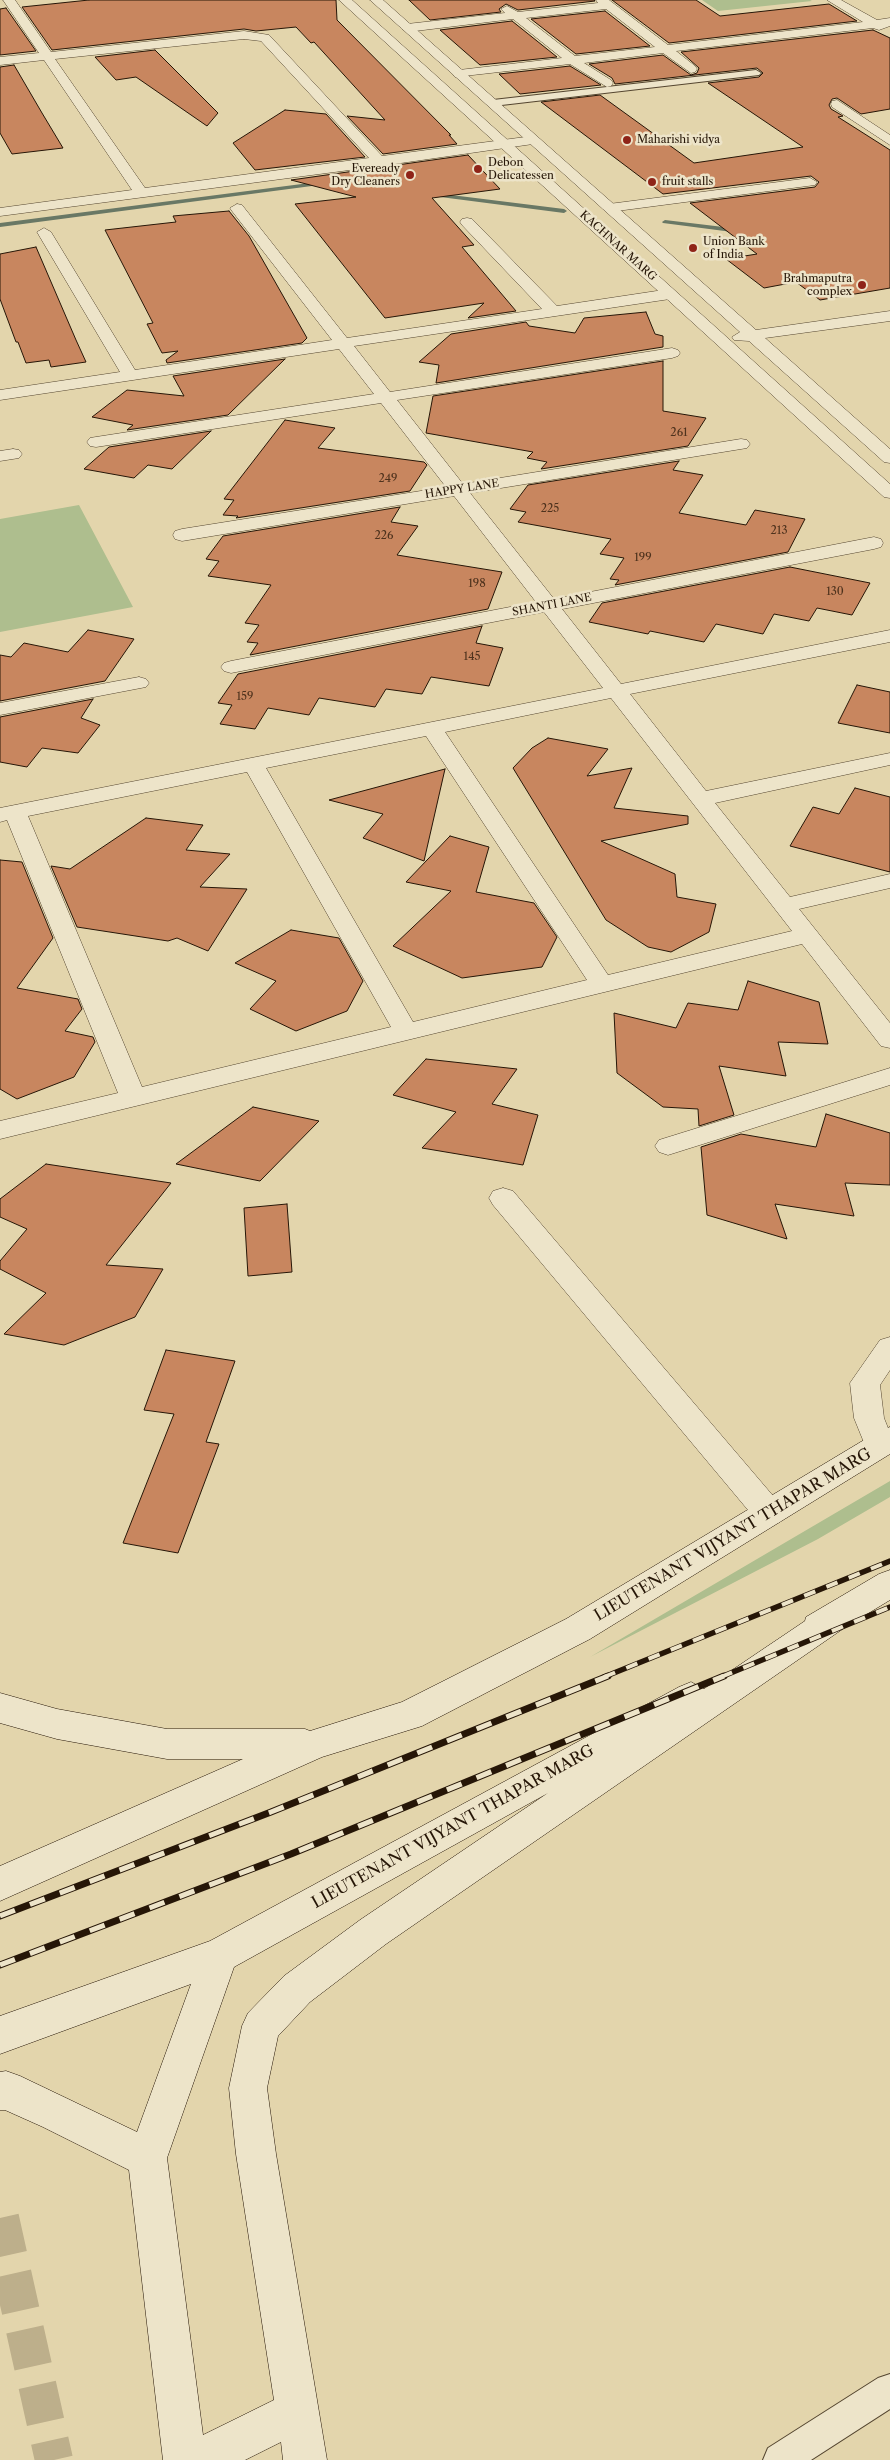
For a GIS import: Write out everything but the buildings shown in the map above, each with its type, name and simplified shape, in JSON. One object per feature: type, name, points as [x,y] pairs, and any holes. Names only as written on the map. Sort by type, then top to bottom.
[{"type":"street","points":[[9,0],[141,194]]},
{"type":"street","name":"KACHNAR MARG","points":[[345,0],[890,493]]},
{"type":"street","name":"KACHNAR MARG","points":[[376,0],[890,458]]},
{"type":"street","points":[[497,0],[572,60],[607,83]]},
{"type":"street","points":[[833,0],[890,33]]},
{"type":"street","points":[[407,28],[516,16],[605,3],[691,69]]},
{"type":"street","points":[[459,74],[890,22]]},
{"type":"street","points":[[0,61],[244,35],[265,38],[380,162]]},
{"type":"street","points":[[837,104],[890,141]]},
{"type":"street","points":[[876,131],[890,129]]},
{"type":"street","points":[[0,212],[533,140]]},
{"type":"street","points":[[608,208],[810,182]]},
{"type":"street","points":[[237,208],[890,1040]]},
{"type":"street","points":[[467,222],[553,312]]},
{"type":"street","points":[[44,232],[130,375]]},
{"type":"street","points":[[0,395],[670,294]]},
{"type":"street","points":[[726,345],[890,316]]},
{"type":"street","points":[[758,340],[890,327]]},
{"type":"street","points":[[96,442],[672,353]]},
{"type":"street","name":"HAPPY LANE","points":[[182,535],[742,444]]},
{"type":"street","name":"SHANTI LANE","points":[[231,667],[874,543]]},
{"type":"street","points":[[133,1097],[8,814],[890,636]]},
{"type":"street","points":[[0,709],[139,683]]},
{"type":"street","points":[[432,728],[602,984]]},
{"type":"street","points":[[701,799],[890,759]]},
{"type":"street","points":[[253,764],[406,1032]]},
{"type":"street","points":[[784,905],[890,881]]},
{"type":"street","points":[[0,1130],[808,935]]},
{"type":"street","points":[[864,1007],[890,1001]]},
{"type":"street","points":[[668,1146],[890,1076]]},
{"type":"street","points":[[502,1198],[769,1513]]},
{"type":"street","points":[[885,1442],[869,1418],[865,1383],[890,1348]]},
{"type":"street","name":"LIEUTENANT VIJYANT THAPAR MARG","points":[[0,1884],[315,1744],[410,1715],[578,1629],[885,1442]]},
{"type":"street","name":"LIEUTENANT VIJYANT THAPAR MARG","points":[[0,2035],[220,1955],[835,1618],[890,1584]]},
{"type":"street","points":[[305,2460],[256,2154],[248,2088],[261,2026],[297,1989],[373,1932],[835,1618]]},
{"type":"street","points":[[0,1708],[56,1724],[167,1744],[315,1744]]},
{"type":"street","points":[[185,2460],[147,2158],[220,1955]]},
{"type":"street","points":[[0,2091],[6,2090],[57,2112],[147,2158]]},
{"type":"street","points":[[199,2460],[298,2412]]},
{"type":"lane","points":[[493,104],[756,73]]},
{"type":"lane","points":[[780,2460],[890,2390]]},
{"type":"green space","points":[[702,0],[810,0],[812,1],[718,11]]},
{"type":"green space","points":[[79,505],[133,607],[0,632],[0,519]]},
{"type":"green space","points":[[890,1481],[890,1497],[818,1539],[590,1657]]},
{"type":"waterway","points":[[0,225],[325,183]]},
{"type":"waterway","points":[[427,194],[564,211]]},
{"type":"waterway","points":[[665,222],[740,231]]},
{"type":"tunnel","points":[[0,2218],[54,2460]]},
{"type":"railway","points":[[604,1677],[890,1561]]},
{"type":"railway","points":[[721,1677],[890,1607]]},
{"type":"railway","points":[[0,1916],[271,1812],[608,1676]]},
{"type":"railway","points":[[0,1965],[291,1854],[724,1676]]},
{"type":"place","name":"Maharishi vidya","points":[[627,140]]},
{"type":"place","name":"Debon Delicatessen","points":[[478,169]]},
{"type":"place","name":"Eveready Dry Cleaners","points":[[410,175]]},
{"type":"place","name":"fruit stalls","points":[[652,182]]},
{"type":"place","name":"Union Bank of India","points":[[693,248]]},
{"type":"place","name":"Brahmaputra complex","points":[[862,285]]}]
